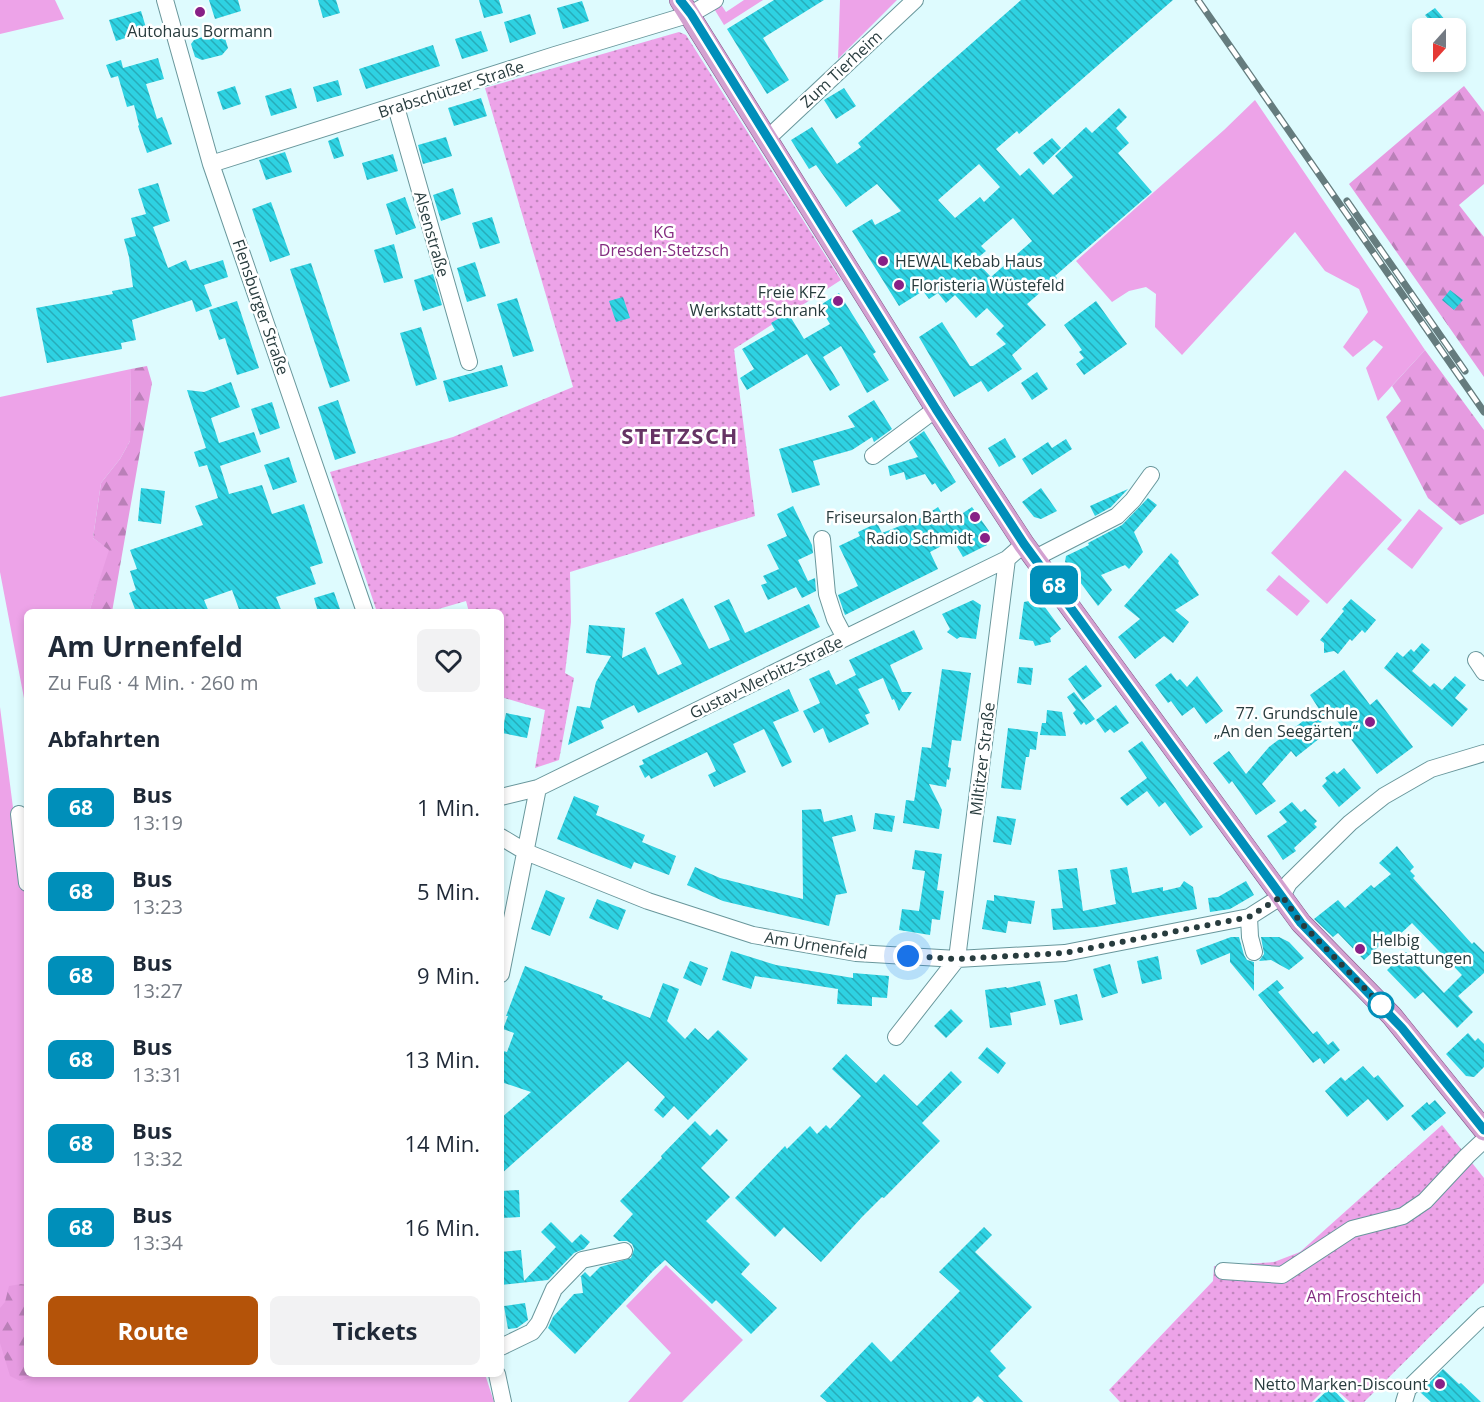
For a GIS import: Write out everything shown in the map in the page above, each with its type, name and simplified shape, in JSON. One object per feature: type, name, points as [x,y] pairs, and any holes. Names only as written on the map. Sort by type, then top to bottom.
[{"type":"main road","points":[[686,7],[936,409],[1029,551],[1301,923],[1411,1038],[1484,1130]]},
{"type":"street","name":"Flensburger Straße","points":[[165,0],[211,164],[364,609]]},
{"type":"street","name":"Brabschützer Straße","points":[[211,164],[396,107],[555,55],[686,7],[715,0]]},
{"type":"street","name":"Zum Tierheim","points":[[768,138],[915,0]]},
{"type":"street","name":"Alsenstraße","points":[[396,107],[469,362]]},
{"type":"street","points":[[873,456],[936,409]]},
{"type":"street","name":"Gustav-Merbitz-Straße","points":[[504,796],[538,788],[1007,559],[1118,516],[1151,475]]},
{"type":"street","points":[[822,539],[827,594],[844,638]]},
{"type":"street","name":"Miltitzer Straße","points":[[957,959],[1007,559]]},
{"type":"street","name":"Am Urnenfeld","points":[[504,839],[526,852],[648,901],[753,935],[856,953],[957,959],[1065,953],[1249,917],[1282,896],[1289,883],[1350,823],[1384,796],[1431,769],[1484,754]]},
{"type":"street","points":[[504,959],[538,788]]},
{"type":"street","points":[[20,814],[24,853]]},
{"type":"street","points":[[1249,917],[1254,952]]},
{"type":"street","points":[[896,1037],[957,959]]},
{"type":"street","points":[[1222,1271],[1282,1275],[1352,1229],[1403,1216],[1425,1201],[1484,1140]]},
{"type":"street","points":[[504,1346],[532,1332],[539,1323],[554,1289],[582,1260],[624,1251]]},
{"type":"street","points":[[1404,1402],[1408,1389],[1484,1315]]},
{"type":"street","points":[[498,1377],[503,1402]]},
{"type":"green space","points":[[0,0],[55,0],[64,19],[0,34]]},
{"type":"green space","points":[[744,0],[763,0],[724,25],[713,7],[720,3],[726,12]]},
{"type":"green space","points":[[840,0],[897,0],[838,59]]},
{"type":"green space","name":"KG Dresden-Stetzsch","points":[[679,32],[686,35],[841,280],[734,349],[755,516],[570,572],[571,622],[565,673],[574,678],[559,760],[535,768],[545,710],[504,698],[504,609],[468,609],[466,601],[438,609],[376,609],[330,472],[453,437],[573,387],[485,88]]},
{"type":"green space","points":[[1464,86],[1484,112],[1484,184],[1459,205],[1484,237],[1484,377],[1349,184]]},
{"type":"green space","points":[[1255,100],[1425,350],[1378,401],[1366,368],[1383,347],[1374,340],[1353,357],[1343,347],[1368,312],[1359,289],[1325,271],[1295,232],[1182,355],[1155,327],[1156,294],[1146,287],[1129,291],[1112,302],[1076,261]]},
{"type":"green space","points":[[1425,350],[1484,430],[1484,514],[1460,525],[1428,498],[1386,417],[1401,401],[1392,386]]},
{"type":"green space","points":[[147,366],[152,383],[113,609],[90,609],[109,550],[93,538],[101,483],[120,459],[130,441],[131,369]]},
{"type":"green space","points":[[131,369],[130,441],[120,459],[101,483],[93,538],[110,550],[90,609],[24,609],[24,698],[0,572],[0,397]]},
{"type":"green space","points":[[1345,470],[1402,520],[1327,604],[1271,553]]},
{"type":"green space","points":[[1419,509],[1443,528],[1412,569],[1387,549]]},
{"type":"green space","points":[[1279,575],[1310,601],[1297,616],[1266,590]]},
{"type":"green space","points":[[0,707],[24,888],[24,1377],[486,1377],[494,1402],[0,1402]]},
{"type":"green space","name":"Am Froschteich","points":[[1442,1125],[1484,1178],[1484,1283],[1364,1402],[1350,1402],[1330,1384],[1312,1402],[1120,1402],[1109,1390],[1213,1281],[1214,1266],[1274,1262],[1300,1252]]},
{"type":"green space","points":[[666,1265],[743,1340],[682,1402],[628,1402],[671,1353],[626,1306]]},
{"type":"green space","points":[[24,1284],[24,1377],[34,1377],[20,1381],[10,1376],[0,1343],[0,1308],[5,1302],[9,1286]]},
{"type":"building","points":[[209,0],[238,0],[241,11],[215,19]]},
{"type":"building","points":[[318,0],[336,0],[340,13],[323,18]]},
{"type":"building","points":[[479,0],[499,0],[503,13],[484,18]]},
{"type":"building","points":[[774,0],[824,0],[763,38],[789,80],[767,94],[727,29]]},
{"type":"building","points":[[1021,0],[1173,0],[1019,134],[1017,131],[996,149],[1020,176],[1029,168],[1053,195],[1073,177],[1055,156],[1086,127],[1092,133],[1119,108],[1127,117],[1116,128],[1129,143],[1118,153],[1152,192],[1055,276],[1057,278],[1027,304],[1046,325],[1012,355],[1022,369],[988,392],[981,381],[954,397],[919,337],[942,322],[970,366],[973,366],[1006,344],[996,334],[1004,326],[987,308],[976,318],[955,295],[946,303],[938,293],[929,299],[923,291],[899,306],[852,231],[872,219],[875,225],[901,211],[877,184],[846,207],[816,165],[809,169],[791,140],[812,127],[837,164],[861,147],[858,143]],"holes":[[[979,164],[1000,187],[984,202],[980,197],[955,218],[938,200]],[[1013,218],[1032,241],[991,277],[975,260],[986,251],[981,246]]]},
{"type":"building","points":[[582,1],[589,21],[563,29],[557,8]]},
{"type":"building","points":[[1435,8],[1444,18],[1428,18],[1425,15]]},
{"type":"building","points":[[141,11],[147,31],[116,41],[109,20]]},
{"type":"building","points":[[530,14],[536,34],[510,43],[504,22]]},
{"type":"building","points":[[481,31],[488,51],[462,59],[455,39]]},
{"type":"building","points":[[216,32],[224,35],[228,48],[222,55],[202,60],[195,57],[191,44],[194,40]]},
{"type":"building","points":[[433,45],[440,66],[366,89],[359,69]]},
{"type":"building","points":[[158,58],[164,79],[146,84],[157,119],[162,117],[172,144],[147,153],[134,105],[127,107],[118,76],[111,78],[106,65],[121,60],[123,68]]},
{"type":"building","points":[[338,80],[342,95],[317,102],[313,87]]},
{"type":"building","points":[[235,86],[241,104],[223,110],[217,92]]},
{"type":"building","points":[[291,88],[297,108],[271,116],[265,96]]},
{"type":"building","points":[[844,88],[856,106],[836,119],[824,100]]},
{"type":"building","points":[[481,98],[487,116],[454,126],[448,108]]},
{"type":"building","points":[[338,137],[344,156],[334,159],[328,141]]},
{"type":"building","points":[[446,137],[452,156],[423,164],[418,145]]},
{"type":"building","points":[[1052,138],[1061,148],[1043,165],[1033,153]]},
{"type":"building","points":[[285,152],[292,172],[266,180],[259,160]]},
{"type":"building","points":[[393,154],[398,171],[367,180],[362,163]]},
{"type":"building","points":[[158,183],[170,221],[153,227],[168,268],[186,260],[190,270],[223,260],[228,277],[204,285],[212,306],[196,312],[192,300],[132,320],[136,340],[121,343],[122,349],[47,363],[36,308],[113,294],[112,291],[133,287],[124,239],[136,236],[131,218],[146,214],[138,189]]},
{"type":"building","points":[[453,188],[461,214],[441,221],[433,195]]},
{"type":"building","points":[[405,197],[416,228],[396,235],[386,204]]},
{"type":"building","points":[[271,202],[290,255],[270,262],[252,209]]},
{"type":"building","points":[[492,217],[500,243],[480,249],[472,223]]},
{"type":"building","points":[[394,244],[403,278],[384,283],[374,250]]},
{"type":"building","points":[[475,262],[486,296],[467,302],[457,268]]},
{"type":"building","points":[[311,263],[350,381],[330,388],[290,269]]},
{"type":"building","points":[[433,274],[442,305],[423,311],[414,280]]},
{"type":"building","points":[[1450,290],[1463,300],[1454,310],[1442,300]]},
{"type":"building","points":[[839,293],[876,352],[873,354],[889,380],[867,393],[841,346],[823,357],[840,385],[830,391],[807,354],[747,390],[740,378],[754,369],[742,349],[775,330],[771,323],[788,313],[804,339],[830,324],[819,306]]},
{"type":"building","points":[[623,297],[630,318],[616,322],[609,301]]},
{"type":"building","points":[[517,298],[534,351],[513,357],[497,304]]},
{"type":"building","points":[[237,301],[259,368],[237,375],[225,338],[219,340],[209,310]]},
{"type":"building","points":[[1096,301],[1127,344],[1084,375],[1076,364],[1084,358],[1079,352],[1082,350],[1064,325]]},
{"type":"building","points":[[421,327],[437,379],[416,386],[400,333]]},
{"type":"building","points":[[502,365],[508,386],[449,402],[443,381]]},
{"type":"building","points":[[1037,372],[1048,389],[1032,400],[1021,383]]},
{"type":"building","points":[[231,382],[240,407],[211,418],[219,443],[254,432],[261,452],[220,466],[229,494],[262,485],[272,514],[304,504],[323,563],[310,567],[316,584],[276,597],[281,609],[239,609],[232,590],[204,600],[208,609],[135,609],[129,593],[136,590],[130,571],[137,569],[130,550],[203,525],[195,506],[218,498],[207,465],[199,467],[194,452],[206,448],[187,390],[204,392]]},
{"type":"building","points":[[338,400],[356,453],[335,460],[318,407]]},
{"type":"building","points":[[874,400],[892,429],[874,442],[872,437],[852,450],[813,461],[820,485],[792,493],[779,449],[855,427],[848,416]]},
{"type":"building","points":[[272,402],[280,428],[260,435],[251,409]]},
{"type":"building","points":[[924,431],[956,482],[941,492],[935,483],[932,485],[925,474],[906,480],[904,472],[890,476],[888,466],[918,457],[909,442]]},
{"type":"building","points":[[1005,438],[1016,457],[999,467],[988,448]]},
{"type":"building","points":[[1066,439],[1072,449],[1032,475],[1022,459],[1048,442],[1052,448]]},
{"type":"building","points":[[289,457],[297,482],[273,490],[264,465]]},
{"type":"building","points":[[141,488],[165,491],[161,524],[138,521]]},
{"type":"building","points":[[1041,488],[1057,511],[1041,519],[1034,517],[1022,502]]},
{"type":"building","points":[[1128,489],[1111,507],[1095,516],[1090,506]]},
{"type":"building","points":[[1148,498],[1157,505],[1134,532],[1143,552],[1129,569],[1125,565],[1101,575],[1112,590],[1098,606],[1065,562],[1066,556],[1122,525]]},
{"type":"building","points":[[793,506],[812,545],[813,553],[798,560],[808,581],[815,578],[816,591],[802,598],[796,587],[768,600],[761,585],[767,583],[763,576],[779,569],[767,545],[787,536],[777,514]]},
{"type":"building","points":[[938,507],[948,523],[972,507],[989,531],[987,545],[963,557],[953,540],[930,552],[938,569],[845,615],[838,595],[858,586],[839,546],[860,536],[858,532],[877,523],[882,533],[923,517]]},
{"type":"building","points":[[1171,553],[1179,561],[1178,563],[1199,595],[1175,610],[1189,622],[1173,643],[1164,636],[1135,659],[1118,637],[1140,619],[1124,606]]},
{"type":"building","points":[[334,592],[340,609],[317,609],[314,598]]},
{"type":"building","points":[[683,598],[709,649],[730,640],[714,606],[729,599],[745,633],[809,604],[820,627],[638,713],[634,705],[601,721],[604,728],[568,745],[577,706],[590,708],[596,682],[611,656],[586,653],[589,625],[625,628],[622,658],[645,647],[658,675],[682,664],[655,613]]},
{"type":"building","points":[[1039,599],[1061,629],[1050,638],[1051,642],[1035,646],[1033,641],[1019,639],[1024,602]]},
{"type":"building","points":[[1351,599],[1376,620],[1365,633],[1362,630],[1352,641],[1350,639],[1338,654],[1334,651],[1324,653],[1324,643],[1320,640]]},
{"type":"building","points":[[973,600],[981,605],[976,639],[960,637],[957,639],[947,632],[950,629],[942,614]]},
{"type":"building","points":[[914,630],[923,649],[890,665],[902,692],[912,692],[899,711],[883,678],[858,689],[870,713],[865,715],[869,724],[829,743],[823,728],[814,733],[803,711],[820,703],[809,679],[829,670],[836,685],[856,675],[849,660]]},
{"type":"building","points":[[1422,643],[1430,650],[1412,671],[1430,687],[1434,683],[1442,690],[1455,676],[1466,685],[1455,698],[1468,709],[1452,727],[1384,668],[1397,652],[1403,657],[1411,649],[1414,652]]},
{"type":"building","points":[[1086,665],[1102,686],[1083,700],[1068,679]]},
{"type":"building","points":[[1019,667],[1033,668],[1031,685],[1017,683]]},
{"type":"building","points":[[942,669],[971,673],[961,741],[952,740],[948,767],[951,768],[949,780],[947,779],[946,787],[929,784],[942,810],[939,829],[903,823],[906,800],[914,801],[922,747],[931,748]]},
{"type":"building","points":[[1344,670],[1370,705],[1377,699],[1413,747],[1377,774],[1332,714],[1313,728],[1320,738],[1296,757],[1291,751],[1262,784],[1276,801],[1256,815],[1232,781],[1229,784],[1213,763],[1229,751],[1246,774],[1269,747],[1319,709],[1310,695]]},
{"type":"building","points":[[1171,673],[1177,681],[1180,679],[1187,687],[1197,676],[1223,711],[1206,724],[1194,707],[1182,716],[1171,701],[1168,703],[1155,685]]},
{"type":"building","points":[[789,689],[799,711],[773,722],[792,762],[782,767],[764,729],[733,744],[746,772],[714,787],[708,775],[716,771],[707,752],[651,779],[649,775],[645,778],[639,766],[644,764],[642,760]]},
{"type":"building","points":[[1074,692],[1095,719],[1086,725],[1084,722],[1081,725],[1073,713],[1076,710],[1067,697]]},
{"type":"building","points":[[1116,705],[1129,723],[1114,733],[1110,729],[1105,733],[1096,720]]},
{"type":"building","points":[[1047,710],[1062,712],[1066,736],[1040,735],[1042,723],[1046,723]]},
{"type":"building","points":[[506,713],[531,718],[527,738],[504,733]]},
{"type":"building","points":[[1008,728],[1038,732],[1036,750],[1030,749],[1029,757],[1026,757],[1021,790],[1001,788]]},
{"type":"building","points":[[1142,741],[1203,827],[1190,836],[1165,802],[1159,807],[1147,791],[1127,806],[1120,798],[1147,778],[1128,751]]},
{"type":"building","points":[[1344,768],[1361,788],[1339,807],[1322,786],[1327,781],[1325,778],[1334,771],[1337,774]]},
{"type":"building","points":[[574,796],[599,806],[596,815],[645,835],[642,842],[676,856],[669,875],[634,862],[631,869],[557,839]]},
{"type":"building","points":[[1292,802],[1301,812],[1305,809],[1317,821],[1314,824],[1317,827],[1294,848],[1296,851],[1283,860],[1267,836],[1287,822],[1279,812]]},
{"type":"building","points":[[821,809],[824,822],[852,815],[856,831],[832,837],[847,893],[836,895],[829,926],[723,901],[687,885],[695,867],[720,878],[803,899],[802,810]]},
{"type":"building","points":[[875,813],[895,816],[892,832],[873,829]]},
{"type":"building","points":[[997,816],[1016,819],[1011,845],[993,842]]},
{"type":"building","points":[[1397,846],[1414,867],[1410,871],[1415,876],[1413,878],[1472,944],[1474,942],[1484,952],[1484,973],[1458,996],[1473,1012],[1457,1028],[1423,992],[1415,999],[1387,970],[1406,952],[1444,993],[1462,975],[1412,923],[1396,938],[1392,934],[1364,960],[1338,933],[1333,937],[1314,919],[1338,900],[1345,908],[1371,885],[1374,888],[1391,874],[1379,863]]},
{"type":"building","points":[[915,850],[942,854],[937,890],[944,891],[940,920],[932,919],[930,935],[899,930],[902,909],[919,911],[925,871],[912,869]]},
{"type":"building","points":[[1127,867],[1132,893],[1163,887],[1163,891],[1180,887],[1184,881],[1193,887],[1197,909],[1096,927],[1053,930],[1051,909],[1063,908],[1058,870],[1077,868],[1083,911],[1116,904],[1110,870]]},
{"type":"building","points":[[1246,881],[1254,895],[1230,909],[1210,912],[1208,898],[1218,897]]},
{"type":"building","points":[[546,890],[565,898],[550,936],[531,929]]},
{"type":"building","points":[[994,895],[1035,901],[1031,924],[1008,921],[1006,933],[982,929],[987,900],[994,901]]},
{"type":"building","points":[[597,899],[626,910],[618,930],[589,918]]},
{"type":"building","points":[[1231,937],[1239,937],[1247,960],[1254,962],[1254,991],[1230,962],[1230,953],[1201,965],[1196,950]]},
{"type":"building","points":[[1261,937],[1279,937],[1289,942],[1304,958],[1289,970],[1271,960],[1259,961],[1264,954]]},
{"type":"building","points":[[731,951],[776,965],[853,978],[853,973],[889,976],[887,998],[872,997],[872,1006],[837,1004],[838,989],[755,976],[751,989],[722,980]]},
{"type":"building","points":[[1158,956],[1162,979],[1142,984],[1137,961]]},
{"type":"building","points":[[690,961],[708,968],[701,986],[683,978]]},
{"type":"building","points":[[1110,964],[1118,993],[1102,998],[1093,969]]},
{"type":"building","points":[[525,966],[603,996],[602,999],[650,1018],[663,983],[679,989],[667,1021],[685,1039],[695,1028],[708,1040],[718,1030],[748,1059],[688,1120],[674,1106],[663,1118],[654,1110],[665,1097],[628,1061],[504,1171],[504,1115],[531,1092],[504,1083],[504,1051],[507,1052],[514,1033],[504,1029],[508,1016],[506,1016]]},
{"type":"building","points":[[1277,980],[1284,988],[1278,992],[1313,1034],[1317,1031],[1328,1045],[1333,1041],[1340,1050],[1324,1064],[1320,1058],[1313,1063],[1258,995]]},
{"type":"building","points":[[1040,981],[1046,1005],[1010,1013],[1012,1025],[990,1028],[985,990]]},
{"type":"building","points":[[1077,994],[1083,1020],[1060,1025],[1054,1000]]},
{"type":"building","points":[[951,1009],[963,1021],[946,1038],[934,1026]]},
{"type":"building","points":[[1468,1033],[1475,1041],[1478,1038],[1484,1044],[1484,1067],[1474,1077],[1466,1076],[1446,1054]]},
{"type":"building","points":[[987,1047],[1006,1063],[998,1074],[978,1058]]},
{"type":"building","points":[[846,1054],[876,1083],[884,1074],[917,1106],[951,1071],[962,1082],[922,1123],[940,1141],[862,1217],[821,1262],[784,1227],[775,1237],[735,1198],[785,1146],[787,1149],[810,1126],[817,1134],[826,1125],[830,1129],[861,1096],[832,1069]]},
{"type":"building","points":[[1363,1066],[1374,1078],[1378,1075],[1404,1106],[1387,1121],[1368,1099],[1347,1117],[1325,1091],[1341,1077],[1345,1081]]},
{"type":"building","points":[[1435,1100],[1446,1113],[1424,1131],[1411,1116],[1427,1102],[1429,1105]]},
{"type":"building","points":[[695,1121],[710,1136],[717,1129],[728,1140],[701,1168],[730,1197],[706,1221],[750,1264],[741,1274],[777,1308],[751,1334],[716,1300],[712,1304],[665,1260],[575,1354],[548,1328],[553,1317],[574,1294],[583,1293],[580,1277],[585,1272],[590,1277],[600,1267],[631,1258],[634,1249],[632,1244],[619,1241],[613,1236],[633,1214],[620,1201]]},
{"type":"building","points":[[519,1190],[520,1217],[504,1218],[504,1191]]},
{"type":"building","points":[[551,1222],[572,1243],[581,1234],[590,1242],[584,1249],[574,1253],[548,1280],[504,1285],[504,1252],[521,1250],[524,1281],[556,1247],[541,1232]]},
{"type":"building","points":[[984,1227],[992,1235],[975,1252],[1032,1307],[990,1351],[1006,1368],[998,1376],[1023,1402],[984,1402],[978,1396],[972,1402],[827,1402],[820,1396],[872,1342],[891,1362],[960,1291],[939,1272]]},
{"type":"building","points":[[525,1303],[528,1320],[517,1328],[508,1329],[504,1306]]},
{"type":"building","name":"Netto Marken-Discount","points":[[1443,1369],[1481,1402],[1431,1402],[1420,1392]]},
{"type":"building","points":[[1331,1387],[1345,1402],[1315,1402]]},
{"type":"railway","points":[[1198,0],[1484,412]]},
{"type":"railway","points":[[1347,201],[1465,371]]},
{"type":"bus line","name":"68","points":[[680,0],[691,14],[941,417],[1024,544],[1301,923],[1411,1038],[1484,1130]]},
{"type":"place","name":"Autohaus Bormann","points":[[200,12]]},
{"type":"place","name":"HEWAL Kebab Haus","points":[[883,261]]},
{"type":"place","name":"Floristeria Wüstefeld","points":[[899,285]]},
{"type":"place","name":"Freie KFZ Werkstatt Schrank","points":[[838,301]]},
{"type":"place","name":"Friseursalon Barth","points":[[975,517]]},
{"type":"place","name":"Radio Schmidt","points":[[985,538]]},
{"type":"place","name":"77. Grundschule „An den Seegärten“","points":[[1370,722]]},
{"type":"place","name":"Helbig Bestattungen","points":[[1360,949]]},
{"type":"place","name":"Netto Marken-Discount","points":[[1440,1384]]},
{"type":"district","name":"STETZSCH","points":[[680,436]]},
{"type":"route","points":[[908,956],[957,959],[1065,953],[1249,917],[1282,896],[1301,923],[1383,1007],[1381,1005]]}]
